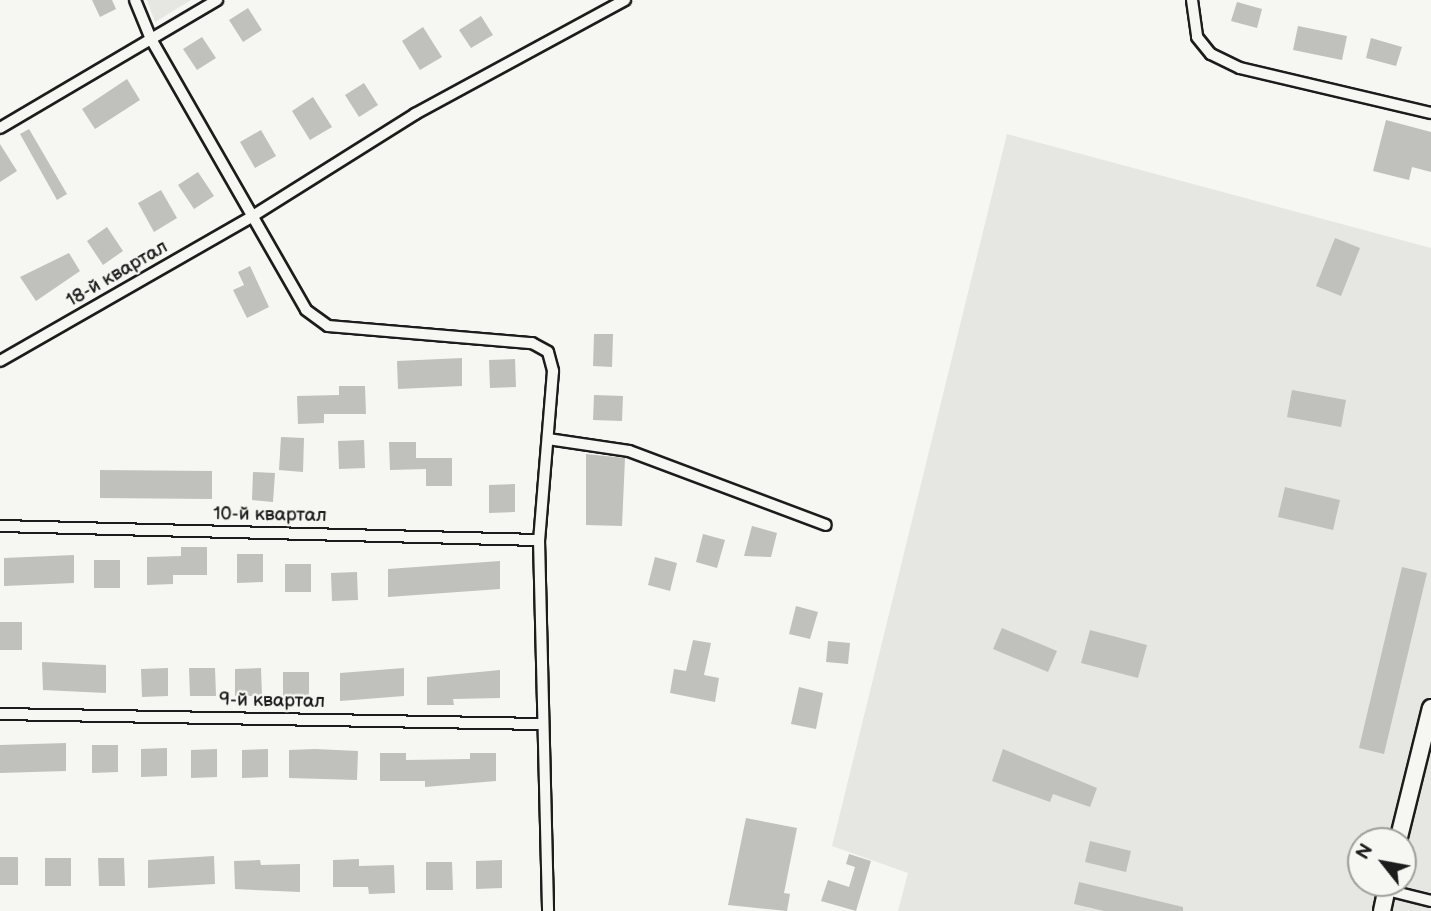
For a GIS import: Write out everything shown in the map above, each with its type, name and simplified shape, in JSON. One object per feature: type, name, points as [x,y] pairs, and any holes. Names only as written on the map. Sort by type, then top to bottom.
[{"type":"street","points":[[135,0],[151,39],[306,310],[328,326],[531,343],[548,352],[554,371],[539,540],[548,911]]},
{"type":"street","points":[[0,128],[217,0]]},
{"type":"street","name":"18-й квартал","points":[[0,361],[251,216],[415,114],[625,0]]},
{"type":"street","points":[[1192,0],[1197,37],[1211,54],[1240,68],[1431,113]]},
{"type":"street","points":[[548,439],[629,451],[826,525]]},
{"type":"street","name":"10-й квартал","points":[[0,526],[539,540]]},
{"type":"street","points":[[1401,827],[1431,708]]},
{"type":"street","name":"9-й квартал","points":[[0,714],[544,724]]},
{"type":"shaded area","points":[[147,0],[191,0],[155,22]]},
{"type":"shaded area","points":[[1007,134],[1431,248],[1431,911],[898,911],[908,873],[832,846]]},
{"type":"building","points":[[92,0],[112,0],[116,9],[100,17]]},
{"type":"building","points":[[1237,2],[1262,9],[1257,28],[1231,21]]},
{"type":"building","points":[[248,8],[262,30],[243,42],[229,20]]},
{"type":"building","points":[[481,16],[493,35],[471,48],[459,30]]},
{"type":"building","points":[[1298,26],[1347,36],[1342,60],[1293,50]]},
{"type":"building","points":[[423,27],[442,57],[420,70],[402,41]]},
{"type":"building","points":[[202,37],[216,58],[197,70],[183,49]]},
{"type":"building","points":[[1371,38],[1402,47],[1396,66],[1366,58]]},
{"type":"building","points":[[127,79],[140,100],[95,129],[82,109]]},
{"type":"building","points":[[364,83],[378,105],[359,117],[345,95]]},
{"type":"building","points":[[313,97],[332,127],[310,140],[292,111]]},
{"type":"building","points":[[1386,120],[1431,132],[1431,172],[1412,167],[1409,180],[1373,171]]},
{"type":"building","points":[[29,129],[67,194],[57,200],[20,134]]},
{"type":"building","points":[[261,130],[276,156],[255,168],[240,142]]},
{"type":"building","points":[[0,144],[17,171],[0,182]]},
{"type":"building","points":[[198,172],[214,196],[194,209],[178,185]]},
{"type":"building","points":[[161,190],[177,218],[154,232],[138,203]]},
{"type":"building","points":[[107,227],[123,251],[103,265],[87,241]]},
{"type":"building","points":[[1335,238],[1360,248],[1341,296],[1316,286]]},
{"type":"building","points":[[69,253],[80,271],[36,301],[20,277]]},
{"type":"building","points":[[250,266],[269,307],[247,318],[233,290],[244,285],[238,272]]},
{"type":"building","points":[[594,334],[613,334],[612,367],[593,366]]},
{"type":"building","points":[[462,358],[462,386],[398,389],[397,361]]},
{"type":"building","points":[[515,359],[516,387],[490,388],[489,360]]},
{"type":"building","points":[[339,386],[365,386],[366,414],[324,414],[324,423],[298,424],[297,396],[339,395]]},
{"type":"building","points":[[1292,390],[1346,400],[1341,427],[1287,417]]},
{"type":"building","points":[[594,395],[623,396],[622,421],[593,420]]},
{"type":"building","points":[[281,437],[304,438],[303,472],[279,470]]},
{"type":"building","points":[[364,440],[365,468],[339,469],[338,441]]},
{"type":"building","points":[[389,442],[416,442],[416,458],[452,458],[452,486],[426,486],[426,469],[390,470]]},
{"type":"building","points":[[586,454],[625,458],[622,526],[586,525]]},
{"type":"building","points":[[100,470],[212,471],[212,499],[100,498]]},
{"type":"building","points":[[253,472],[275,473],[273,502],[252,500]]},
{"type":"building","points":[[515,484],[515,512],[489,513],[489,485]]},
{"type":"building","points":[[1285,487],[1340,500],[1333,530],[1278,517]]},
{"type":"building","points":[[752,526],[777,533],[771,557],[744,556]]},
{"type":"building","points":[[703,534],[725,540],[717,568],[696,562]]},
{"type":"building","points":[[181,547],[207,547],[207,575],[173,575],[173,584],[147,585],[147,557],[181,556]]},
{"type":"building","points":[[237,554],[263,554],[263,582],[237,583]]},
{"type":"building","points":[[74,555],[74,583],[4,586],[4,558]]},
{"type":"building","points":[[655,557],[677,563],[670,591],[648,585]]},
{"type":"building","points":[[94,560],[120,560],[120,588],[94,588]]},
{"type":"building","points":[[500,561],[500,589],[388,597],[388,569]]},
{"type":"building","points":[[285,564],[311,564],[311,592],[285,592]]},
{"type":"building","points":[[1402,567],[1427,573],[1384,754],[1359,748]]},
{"type":"building","points":[[357,572],[358,600],[332,601],[331,573]]},
{"type":"building","points":[[796,606],[818,612],[810,639],[789,634]]},
{"type":"building","points":[[0,622],[22,622],[22,650],[0,650]]},
{"type":"building","points":[[1002,628],[1057,651],[1048,672],[993,649]]},
{"type":"building","points":[[1090,630],[1147,645],[1138,678],[1081,663]]},
{"type":"building","points":[[693,640],[711,643],[704,675],[719,678],[715,702],[670,693],[674,669],[686,671]]},
{"type":"building","points":[[828,641],[850,643],[848,664],[826,662]]},
{"type":"building","points":[[42,662],[106,665],[106,693],[43,690]]},
{"type":"building","points":[[168,668],[168,696],[142,697],[141,669]]},
{"type":"building","points":[[189,668],[215,668],[216,696],[190,696]]},
{"type":"building","points":[[261,668],[262,696],[235,696],[235,669]]},
{"type":"building","points":[[404,668],[404,696],[340,701],[340,673]]},
{"type":"building","points":[[500,670],[500,698],[453,699],[454,705],[427,705],[427,677]]},
{"type":"building","points":[[283,672],[309,672],[309,700],[283,700]]},
{"type":"building","points":[[799,687],[823,693],[816,729],[791,724]]},
{"type":"building","points":[[66,743],[66,771],[0,773],[0,745]]},
{"type":"building","points":[[92,745],[118,745],[118,772],[92,773]]},
{"type":"building","points":[[167,748],[167,776],[141,777],[141,749]]},
{"type":"building","points":[[217,749],[217,777],[191,778],[191,750]]},
{"type":"building","points":[[268,749],[268,777],[242,778],[242,750]]},
{"type":"building","points":[[1003,749],[1097,788],[1090,807],[1053,794],[1050,802],[992,781]]},
{"type":"building","points":[[289,750],[358,751],[357,780],[289,778]]},
{"type":"building","points":[[380,753],[406,753],[406,760],[470,759],[470,753],[496,753],[496,781],[425,787],[425,781],[380,781]]},
{"type":"building","points":[[746,818],[797,828],[784,893],[790,894],[787,911],[728,905]]},
{"type":"building","points":[[1090,841],[1131,851],[1126,872],[1085,862]]},
{"type":"building","points":[[849,854],[871,861],[856,911],[821,901],[828,880],[849,887],[855,867],[846,864]]},
{"type":"building","points":[[214,856],[215,884],[148,888],[148,860]]},
{"type":"building","points":[[0,857],[18,857],[18,885],[0,885]]},
{"type":"building","points":[[45,858],[71,858],[71,886],[45,886]]},
{"type":"building","points":[[98,858],[124,858],[125,886],[99,886]]},
{"type":"building","points":[[359,859],[359,866],[394,865],[395,893],[369,894],[368,887],[333,887],[333,860]]},
{"type":"building","points":[[260,860],[261,865],[300,864],[300,892],[235,889],[234,861]]},
{"type":"building","points":[[502,860],[502,888],[476,889],[476,861]]},
{"type":"building","points":[[426,862],[452,862],[453,890],[426,890]]},
{"type":"building","points":[[1079,882],[1183,907],[1183,911],[1104,911],[1074,904]]}]
